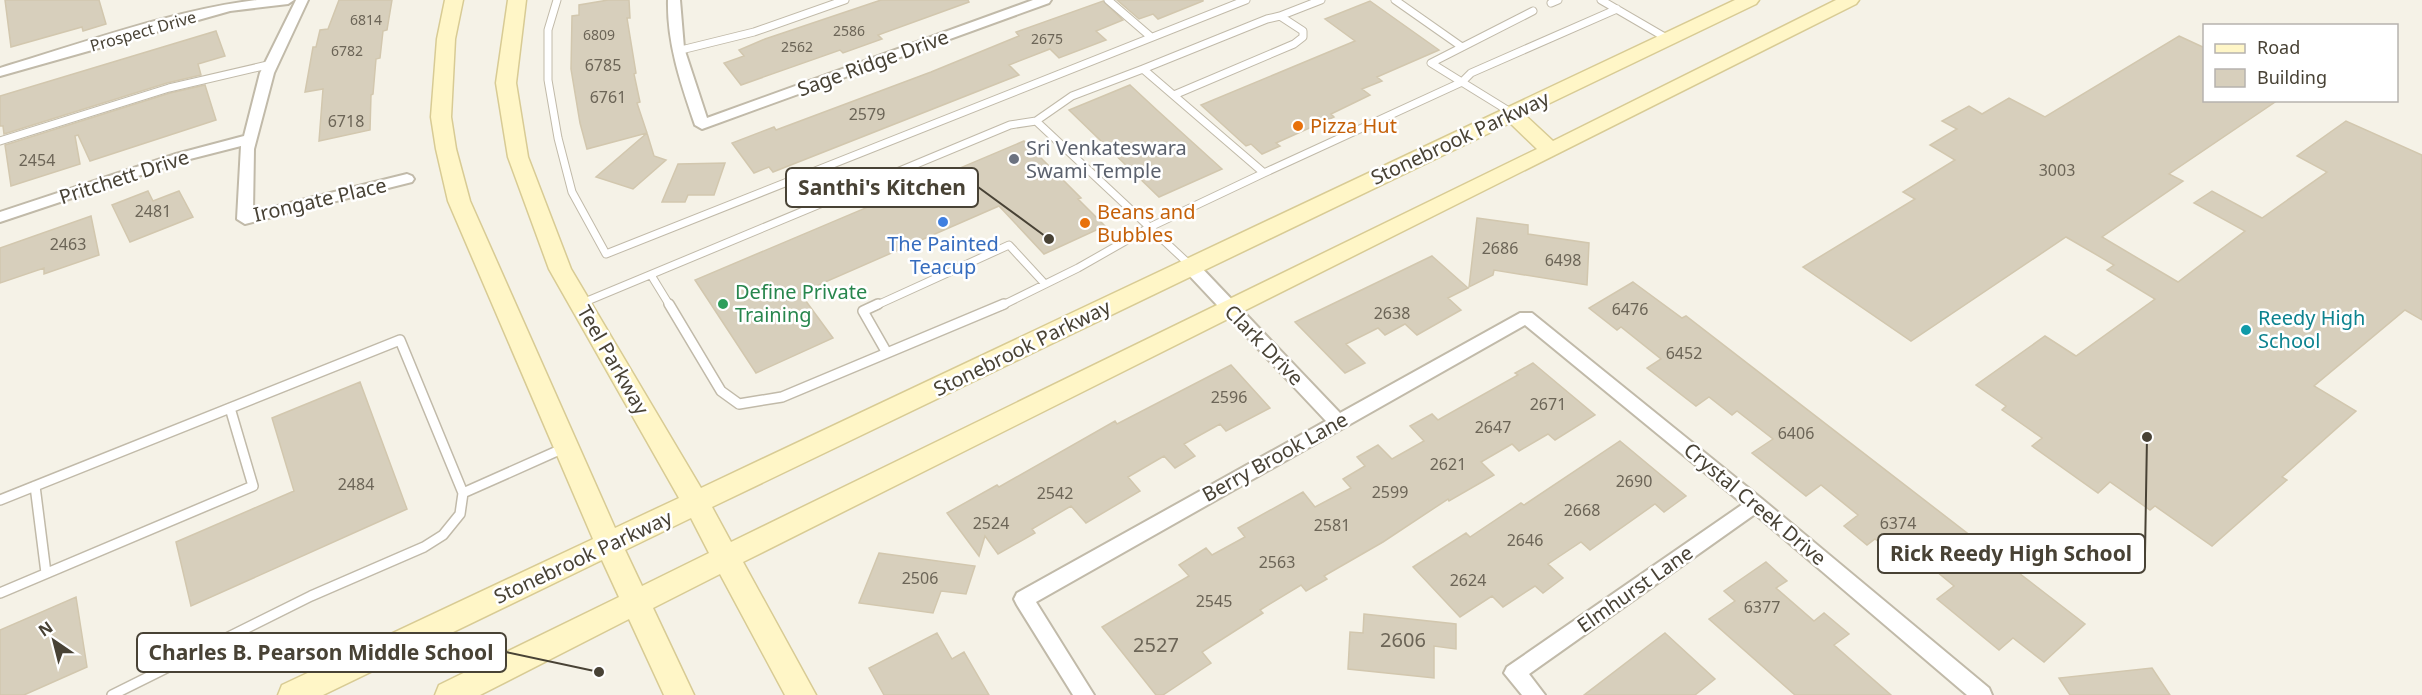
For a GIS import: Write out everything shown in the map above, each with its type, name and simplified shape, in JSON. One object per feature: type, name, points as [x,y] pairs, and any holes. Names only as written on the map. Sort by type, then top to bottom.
[{"type":"main road","points":[[454,0],[446,39],[441,117],[446,149],[459,201],[609,546],[679,695]]},
{"type":"main road","name":"Teel Parkway","points":[[517,0],[506,83],[518,156],[544,232],[560,269],[696,503],[801,695]]},
{"type":"main road","name":"Stonebrook Parkway","points":[[293,695],[1750,0]]},
{"type":"main road","points":[[450,695],[1850,0]]},
{"type":"main road","points":[[1512,114],[1551,150]]},
{"type":"street","name":"Prospect Drive","points":[[0,72],[230,7],[288,0]]},
{"type":"street","name":"Irongate Place","points":[[302,0],[267,73],[247,149],[245,219],[407,179]]},
{"type":"street","points":[[674,0],[677,51]]},
{"type":"street","name":"Sage Ridge Drive","points":[[677,51],[702,125],[1045,0]]},
{"type":"street","name":"Pritchett Drive","points":[[0,217],[181,157],[250,139]]},
{"type":"street","name":"Clark Drive","points":[[1191,267],[1338,422]]},
{"type":"street","name":"Berry Brook Lane","points":[[1084,695],[1024,599],[1526,317]]},
{"type":"street","name":"Crystal Creek Drive","points":[[1526,317],[1756,504],[1982,695]]},
{"type":"street","name":"Elmhurst Lane","points":[[1535,695],[1514,674],[1756,504]]},
{"type":"lane","points":[[557,0],[548,30],[548,80],[558,138],[572,192],[606,254],[1246,0]]},
{"type":"lane","points":[[677,51],[754,32],[845,0]]},
{"type":"lane","points":[[1108,0],[1151,37]]},
{"type":"lane","points":[[580,304],[1010,125],[1036,121],[1050,106],[1108,81],[1321,0]]},
{"type":"lane","points":[[1395,0],[1462,47]]},
{"type":"lane","points":[[1551,3],[1558,0]]},
{"type":"lane","points":[[1601,0],[1668,39]]},
{"type":"lane","points":[[651,275],[721,392],[739,404],[782,397],[1012,301],[1150,228],[1462,82],[1471,73],[1617,9]]},
{"type":"lane","points":[[1512,114],[1431,63],[1533,11]]},
{"type":"lane","points":[[1174,94],[1294,44],[1303,37],[1303,31],[1280,16]]},
{"type":"lane","points":[[0,141],[169,88],[272,63]]},
{"type":"lane","points":[[1143,69],[1264,173]]},
{"type":"lane","points":[[1036,121],[1191,267]]},
{"type":"lane","points":[[886,353],[863,311],[1009,245],[1045,284]]},
{"type":"lane","points":[[0,501],[400,340],[463,493],[460,514],[443,535],[424,547],[311,596],[112,695]]},
{"type":"lane","points":[[0,593],[253,486],[230,408]]},
{"type":"lane","points":[[463,493],[566,446]]},
{"type":"lane","points":[[35,486],[46,573]]},
{"type":"building","points":[[5,0],[99,0],[106,24],[83,31],[82,27],[11,47]]},
{"type":"building","points":[[339,0],[392,0],[387,30],[383,31],[380,58],[376,59],[373,94],[371,95],[370,130],[319,141],[323,89],[305,92],[313,47],[316,47],[320,30],[328,29]]},
{"type":"building","points":[[608,0],[629,0],[630,18],[627,18],[640,102],[637,103],[647,133],[587,149],[571,69],[572,16],[579,15],[579,5]]},
{"type":"building","points":[[881,0],[968,0],[969,2],[878,35],[882,39],[843,53],[840,50],[741,85],[724,63],[744,56],[739,50],[765,39]]},
{"type":"building","points":[[1117,0],[1203,1],[1158,19],[1153,14],[1139,19]]},
{"type":"building","points":[[1103,1],[1123,20],[1096,31],[1106,40],[1059,58],[1050,49],[1009,65],[1019,75],[773,172],[769,167],[754,173],[732,143],[774,127],[776,130],[931,72],[1019,36],[1016,32]]},
{"type":"building","points":[[1370,1],[1439,50],[1377,77],[1382,81],[1362,89],[1370,95],[1331,114],[1334,117],[1276,143],[1280,146],[1262,154],[1251,144],[1246,146],[1201,105],[1355,41],[1325,19]]},
{"type":"building","points":[[216,31],[225,56],[198,64],[201,75],[167,83],[4,134],[3,126],[0,126],[0,96]]},
{"type":"building","points":[[2179,36],[2203,47],[2203,102],[2275,102],[2169,174],[2183,181],[2102,237],[2178,282],[2245,231],[2194,203],[2212,191],[2262,218],[2327,172],[2297,156],[2346,121],[2422,155],[2422,320],[2405,310],[2314,386],[2356,411],[2282,477],[2287,480],[2212,546],[2155,506],[2150,510],[2110,482],[2098,493],[2032,446],[2042,438],[2002,410],[2006,406],[1976,385],[2045,336],[2076,356],[2155,299],[2107,270],[2114,265],[2066,237],[1911,341],[1803,267],[1915,199],[1903,192],[1955,160],[1930,145],[1957,129],[1942,121],[1969,106],[1982,114],[2009,98],[2045,117]]},
{"type":"building","points":[[205,85],[216,120],[90,161],[78,135],[75,136],[80,164],[11,186],[5,145],[170,93]]},
{"type":"building","points":[[1130,85],[1222,169],[1159,197],[1069,110]]},
{"type":"building","points":[[647,133],[654,156],[666,160],[633,189],[596,177]]},
{"type":"building","points":[[1024,141],[1081,198],[1078,199],[1105,226],[1044,254],[999,206],[800,293],[833,338],[756,373],[695,280]]},
{"type":"building","points":[[725,163],[714,195],[688,195],[685,202],[662,202],[678,164]]},
{"type":"building","points":[[148,191],[153,201],[179,191],[193,217],[130,242],[112,205]]},
{"type":"building","points":[[91,216],[99,255],[44,274],[44,268],[0,283],[0,248]]},
{"type":"building","points":[[1477,218],[1528,225],[1528,234],[1589,243],[1587,285],[1494,270],[1493,275],[1469,287]]},
{"type":"building","points":[[1432,256],[1468,288],[1448,298],[1461,310],[1417,335],[1405,324],[1385,335],[1378,328],[1346,344],[1365,363],[1345,373],[1295,322]]},
{"type":"building","points":[[1633,282],[1682,318],[1686,316],[2085,624],[2044,662],[2013,638],[1999,650],[1937,599],[1954,586],[1913,552],[1903,560],[1875,539],[1867,545],[1844,526],[1858,515],[1821,485],[1806,496],[1752,453],[1773,439],[1737,411],[1732,415],[1709,397],[1696,406],[1647,368],[1661,359],[1621,327],[1617,330],[1589,308]]},
{"type":"building","points":[[1533,363],[1595,415],[1555,440],[1548,434],[1519,451],[1512,444],[1481,462],[1494,475],[1449,501],[1448,499],[1383,542],[1324,576],[1327,579],[1306,591],[1301,585],[1260,610],[1263,613],[1202,652],[1211,663],[1163,695],[1156,695],[1102,627],[1189,576],[1179,565],[1206,548],[1212,555],[1245,537],[1238,528],[1303,492],[1315,507],[1351,488],[1343,479],[1365,466],[1357,457],[1378,445],[1392,459],[1424,441],[1410,426],[1432,414],[1438,420],[1518,375],[1515,373]]},
{"type":"building","points":[[1231,365],[1270,408],[1226,431],[1220,424],[1184,444],[1195,456],[1175,468],[1164,456],[1128,477],[1140,491],[1086,523],[1071,506],[1032,529],[1035,533],[998,554],[985,536],[979,556],[947,513],[997,485],[999,487],[1115,421],[1117,424]]},
{"type":"building","points":[[360,382],[407,509],[191,606],[176,542],[294,491],[272,418]]},
{"type":"building","points":[[1620,441],[1686,496],[1664,512],[1655,504],[1590,550],[1581,542],[1548,564],[1563,578],[1543,593],[1535,586],[1503,607],[1492,596],[1460,617],[1413,567],[1466,533],[1470,537],[1521,503],[1524,505]]},
{"type":"building","points":[[879,553],[975,566],[966,594],[941,591],[933,613],[859,603]]},
{"type":"building","points":[[1766,562],[1787,581],[1776,588],[1814,621],[1824,613],[1849,634],[1834,645],[1891,695],[1795,695],[1709,619],[1735,601],[1724,591]]},
{"type":"building","points":[[76,597],[87,667],[24,695],[0,695],[0,630]]},
{"type":"building","points":[[1364,614],[1456,624],[1456,649],[1434,646],[1434,678],[1348,669],[1350,632],[1363,633]]},
{"type":"building","points":[[937,633],[952,659],[964,652],[989,695],[884,695],[869,668]]},
{"type":"building","points":[[1665,633],[1715,679],[1695,695],[1584,695]]},
{"type":"building","points":[[2152,668],[2170,695],[2070,695],[2059,678]]},
{"type":"place","name":"Pizza Hut","points":[[1298,126]]},
{"type":"place","name":"Sri Venkateswara Swami Temple","points":[[1014,159]]},
{"type":"place","name":"The Painted Teacup","points":[[943,222]]},
{"type":"place","name":"Beans and Bubbles","points":[[1085,223]]},
{"type":"place","name":"Santhi's Kitchen","points":[[1049,239]]},
{"type":"place","name":"Define Private Training","points":[[723,304]]},
{"type":"place","name":"Reedy High School","points":[[2246,330]]},
{"type":"place","name":"Rick Reedy High School","points":[[2147,437]]},
{"type":"place","name":"Charles B. Pearson Middle School","points":[[599,672]]}]
